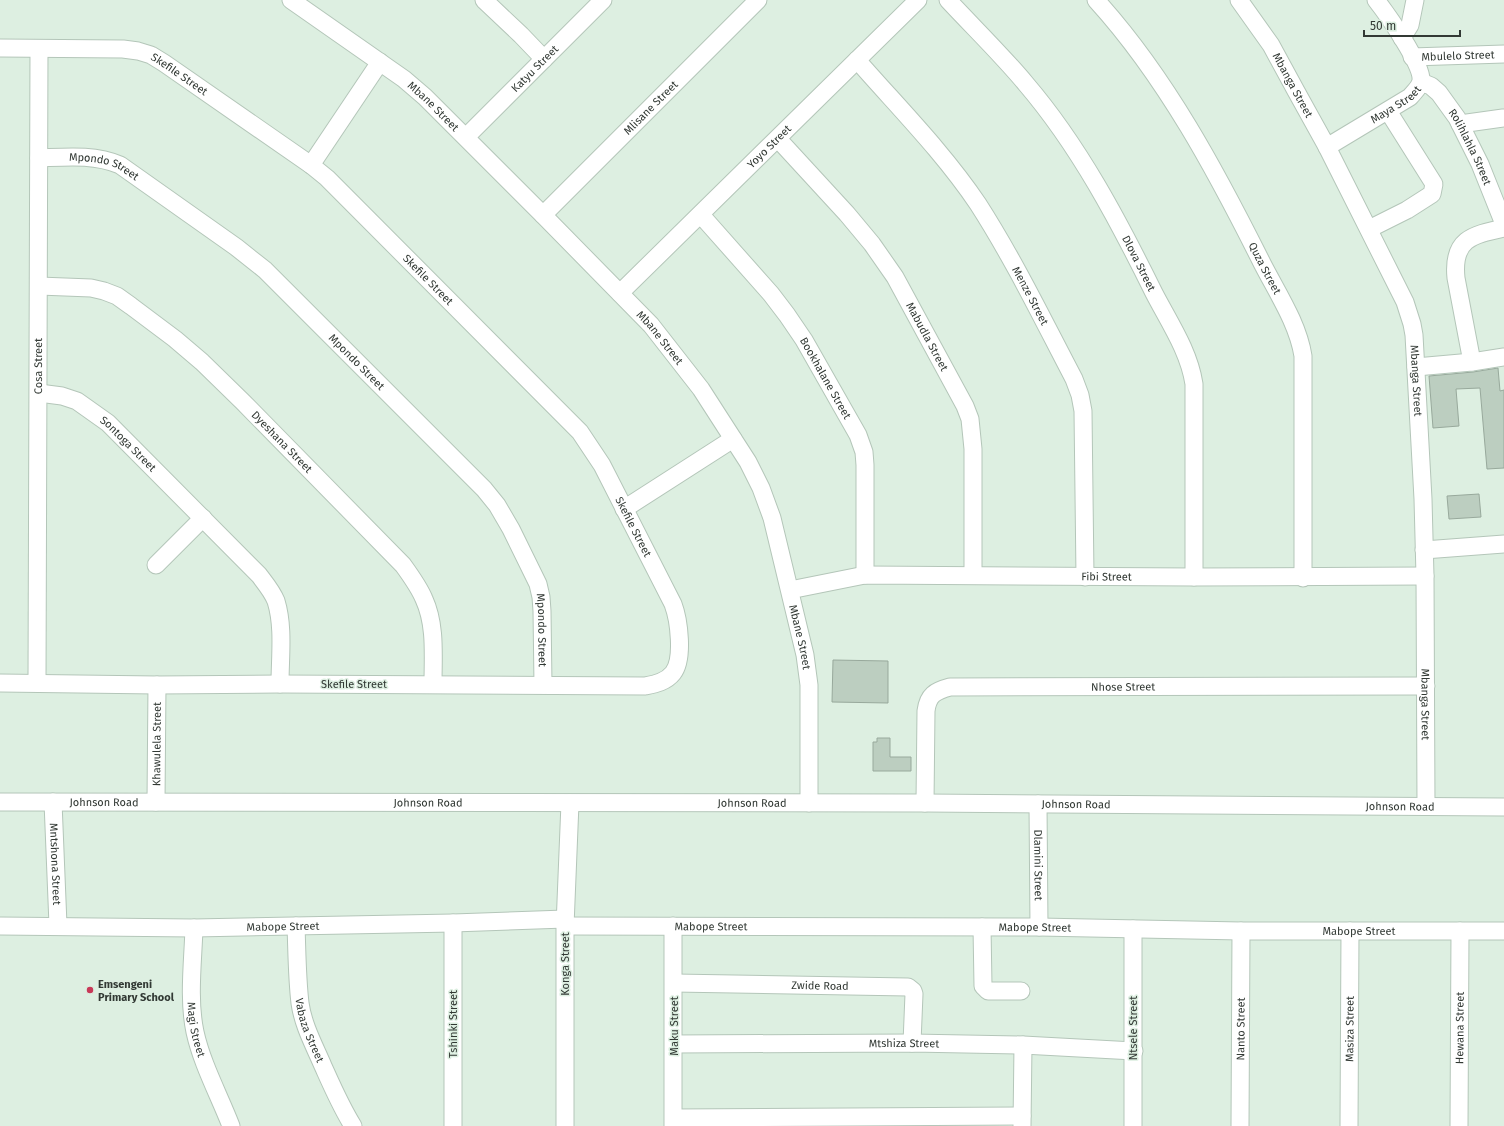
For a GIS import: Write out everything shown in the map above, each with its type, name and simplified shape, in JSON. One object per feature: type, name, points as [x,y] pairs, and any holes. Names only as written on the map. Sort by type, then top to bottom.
[{"type":"street","name":"Mbane Street","points":[[291,0],[404,78],[466,137],[651,325],[701,389],[748,462],[761,488],[772,518],[805,655],[809,685],[809,803]]},
{"type":"street","points":[[484,0],[544,59]]},
{"type":"street","name":"Katyu Street","points":[[466,137],[603,0]]},
{"type":"street","name":"Mlisane Street","points":[[543,215],[758,0]]},
{"type":"street","name":"Yoyo Street","points":[[620,293],[918,0]]},
{"type":"street","name":"Dlova Street","points":[[948,0],[1026,83],[1066,137],[1085,166],[1137,258],[1188,360],[1194,384],[1194,578]]},
{"type":"street","name":"Quza Street","points":[[1096,0],[1113,18],[1148,62],[1176,106],[1233,205],[1296,332],[1303,356],[1303,578]]},
{"type":"street","name":"Mbanga Street","points":[[1239,0],[1270,45],[1327,147],[1405,302],[1414,335],[1425,576],[1426,806]]},
{"type":"street","name":"Maya Street","points":[[1327,147],[1410,97],[1417,90],[1421,82],[1420,74],[1402,38],[1376,0]]},
{"type":"street","points":[[1402,38],[1410,25],[1415,0]]},
{"type":"street","name":"Skefile Street","points":[[0,48],[107,48],[138,51],[151,55],[311,165],[354,204],[580,432],[602,465],[673,604],[678,628],[678,666],[673,674],[666,679],[645,686],[433,684],[157,685],[0,683]]},
{"type":"street","name":"Cosa Street","points":[[37,683],[39,49]]},
{"type":"street","name":"Mbulelo Street","points":[[1412,57],[1504,54]]},
{"type":"street","name":"Menze Street","points":[[857,60],[933,146],[977,203],[997,234],[1074,379],[1080,395],[1083,411],[1085,577]]},
{"type":"street","points":[[311,165],[380,62]]},
{"type":"street","name":"Rolihlahla Street","points":[[1421,82],[1431,86],[1439,93],[1448,104],[1460,124],[1480,164],[1504,224]]},
{"type":"street","points":[[1369,229],[1407,210],[1432,194],[1434,184],[1388,111]]},
{"type":"street","points":[[1460,124],[1503,118]]},
{"type":"street","name":"Mabudla Street","points":[[778,139],[847,214],[872,244],[895,276],[965,406],[970,419],[973,449],[974,575]]},
{"type":"street","name":"Mpondo Street","points":[[39,158],[81,156],[100,158],[120,165],[236,247],[265,270],[290,294],[484,489],[497,505],[511,529],[538,584],[542,611],[543,685]]},
{"type":"street","name":"Bookhalane Street","points":[[701,215],[787,315],[808,347],[858,435],[864,452],[866,465],[866,575]]},
{"type":"street","points":[[1472,362],[1456,278],[1456,256],[1462,246],[1471,237],[1504,228]]},
{"type":"street","name":"Dyeshana Street","points":[[39,286],[91,288],[117,296],[175,339],[202,362],[243,402],[403,565],[417,585],[430,615],[432,633],[433,684]]},
{"type":"street","points":[[1416,367],[1472,362],[1504,357]]},
{"type":"street","name":"Sontoga Street","points":[[39,393],[62,396],[77,401],[108,423],[259,575],[269,588],[275,600],[278,613],[280,629],[280,684]]},
{"type":"street","points":[[624,509],[733,439]]},
{"type":"street","points":[[156,565],[204,518]]},
{"type":"street","points":[[1424,550],[1504,544]]},
{"type":"street","name":"Fibi Street","points":[[790,590],[866,575],[1194,578],[1425,576]]},
{"type":"street","name":"Khawulela Street","points":[[156,802],[157,685]]},
{"type":"street","name":"Nhose Street","points":[[925,803],[927,702],[932,695],[939,690],[950,687],[1426,686]]},
{"type":"street","name":"Johnson Road","points":[[0,802],[925,803],[1504,807]]},
{"type":"street","name":"Mntshona Street","points":[[53,802],[58,925]]},
{"type":"street","name":"Konga Street","points":[[565,1126],[565,922],[570,803]]},
{"type":"street","name":"Dlamini Street","points":[[1038,804],[1039,927]]},
{"type":"street","name":"Mabope Street","points":[[0,926],[58,925],[194,928],[565,922],[673,926],[1039,927],[1241,931],[1504,931]]},
{"type":"street","name":"Tshinki Street","points":[[453,923],[453,1126]]},
{"type":"street","name":"Vabaza Street","points":[[296,926],[300,1004],[305,1023],[335,1093],[353,1126]]},
{"type":"street","name":"Maku Street","points":[[673,926],[674,1122]]},
{"type":"street","points":[[982,927],[983,986],[988,990],[1021,991]]},
{"type":"street","name":"Magi Street","points":[[194,928],[192,999],[195,1030],[200,1050],[232,1126]]},
{"type":"street","name":"Ntsele Street","points":[[1133,929],[1133,1126]]},
{"type":"street","name":"Nanto Street","points":[[1240,1126],[1241,931]]},
{"type":"street","name":"Masiza Street","points":[[1349,1126],[1350,931]]},
{"type":"street","name":"Hewana Street","points":[[1459,1126],[1460,931]]},
{"type":"street","name":"Zwide Road","points":[[674,983],[908,988],[913,991],[914,994],[912,1043]]},
{"type":"street","name":"Mtshiza Street","points":[[674,1044],[912,1043],[1134,1051]]},
{"type":"street","points":[[674,1122],[1022,1121],[1023,1046]]},
{"type":"building","points":[[1498,368],[1500,391],[1504,390],[1504,468],[1487,469],[1480,388],[1456,389],[1459,426],[1433,428],[1429,376]]},
{"type":"building","points":[[1479,494],[1481,517],[1449,519],[1447,496]]},
{"type":"building","points":[[833,660],[888,661],[888,703],[832,702]]},
{"type":"building","points":[[877,738],[890,738],[890,757],[911,757],[911,771],[873,771],[873,742],[877,742]]},
{"type":"place","name":"Emsengeni Primary School","points":[[90,990]]}]
